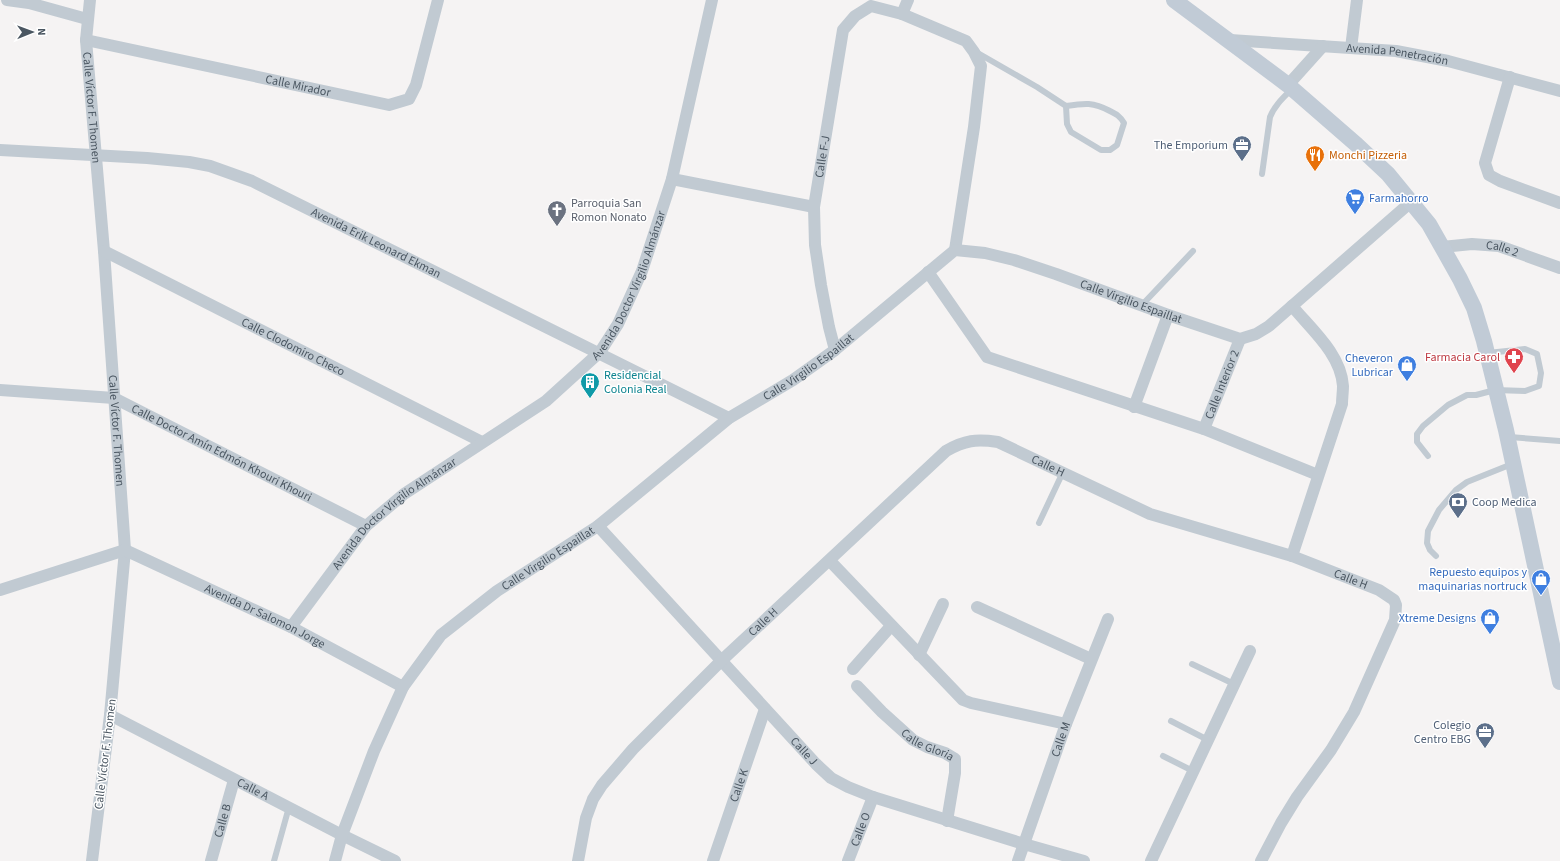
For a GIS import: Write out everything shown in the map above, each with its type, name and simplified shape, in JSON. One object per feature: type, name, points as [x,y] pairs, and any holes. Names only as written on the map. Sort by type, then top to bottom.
[{"type":"main road","points":[[1174,0],[1230,40],[1290,87],[1388,174],[1429,224],[1460,279],[1474,308],[1487,353],[1554,635],[1560,682]]},
{"type":"street","points":[[0,1],[6,0],[29,3],[87,19]]},
{"type":"street","name":"Calle Víctor F. Thomen","points":[[90,0],[86,40],[104,251],[125,550],[110,715],[92,861]]},
{"type":"street","name":"Calle Mirador","points":[[86,40],[389,105],[409,99],[416,85],[438,0]]},
{"type":"street","name":"Avenida Doctor Virgilio Almánzar","points":[[291,627],[366,526],[404,494],[546,401],[600,352],[618,324],[642,270],[672,179],[712,0]]},
{"type":"street","points":[[902,14],[908,0]]},
{"type":"street","points":[[1351,48],[1357,0]]},
{"type":"street","name":"Calle F-J","points":[[835,350],[821,285],[815,245],[814,207],[844,30],[855,16],[872,6],[902,14],[966,41],[974,52]]},
{"type":"street","name":"Avenida Penetración","points":[[1230,40],[1396,51],[1448,61],[1560,91]]},
{"type":"street","points":[[1290,87],[1323,46]]},
{"type":"street","points":[[955,250],[974,127],[981,66],[974,52]]},
{"type":"street","points":[[1510,77],[1486,164],[1489,176],[1560,203]]},
{"type":"street","name":"Avenida Erik Leonard Ekman","points":[[0,150],[147,158],[196,163],[210,166],[252,181],[600,352],[729,418]]},
{"type":"street","points":[[672,179],[814,207]]},
{"type":"street","points":[[1240,339],[1256,334],[1269,326],[1411,202]]},
{"type":"street","name":"Calle 2","points":[[1442,247],[1472,244],[1499,246],[1560,268]]},
{"type":"street","name":"Calle Virgilio Espaillat","points":[[335,861],[342,835],[374,751],[403,687],[441,635],[497,591],[598,526],[729,418],[792,380],[835,350],[955,250],[985,253],[1014,260],[1141,306],[1240,339]]},
{"type":"street","name":"Calle Clodomiro Checo","points":[[104,251],[482,442]]},
{"type":"street","points":[[928,272],[986,357],[1204,429],[1318,475]]},
{"type":"street","points":[[1292,306],[1330,351],[1338,365],[1343,385],[1342,404],[1292,556]]},
{"type":"street","points":[[1134,407],[1168,315]]},
{"type":"street","name":"Calle Interior 2","points":[[1204,429],[1240,339]]},
{"type":"street","name":"Calle Doctor Amín Edmón Khouri Khouri","points":[[0,390],[114,398],[366,526]]},
{"type":"street","name":"Calle H","points":[[578,861],[586,818],[593,799],[602,784],[632,749],[722,661],[946,451],[960,443],[981,440],[998,442],[1150,514],[1292,556],[1379,590],[1394,600],[1396,605],[1395,620],[1354,712],[1331,750],[1297,797],[1261,861]]},
{"type":"street","name":"Calle J","points":[[598,526],[765,709],[831,778],[873,797],[947,821],[1084,861]]},
{"type":"street","points":[[0,590],[125,550]]},
{"type":"street","name":"Avenida Dr Salomon Jorge","points":[[125,550],[291,627],[403,687]]},
{"type":"street","points":[[830,561],[962,700],[1066,724]]},
{"type":"street","points":[[918,655],[943,604]]},
{"type":"street","points":[[977,607],[1091,659]]},
{"type":"street","name":"Calle M","points":[[1018,861],[1066,724],[1108,619]]},
{"type":"street","points":[[853,669],[891,626]]},
{"type":"street","points":[[1151,861],[1250,651]]},
{"type":"street","name":"Calle Gloria","points":[[857,686],[882,712],[913,740],[945,753],[955,759],[955,772],[947,821]]},
{"type":"street","name":"Calle K","points":[[713,861],[765,709]]},
{"type":"street","name":"Calle A","points":[[110,715],[234,780],[396,861]]},
{"type":"street","name":"Calle B","points":[[211,861],[234,780]]},
{"type":"street","name":"Calle O","points":[[848,861],[873,797]]},
{"type":"lane","points":[[974,52],[1037,87],[1066,106],[1098,104],[1121,117],[1124,123],[1118,145],[1110,150],[1101,150],[1071,132],[1067,124],[1066,106]]},
{"type":"lane","points":[[1262,174],[1270,117],[1276,105],[1290,87]]},
{"type":"lane","points":[[1141,306],[1193,251]]},
{"type":"lane","points":[[1428,456],[1417,442],[1417,434],[1423,426],[1448,406],[1467,395],[1476,395],[1495,390],[1525,391],[1539,386],[1542,373],[1537,354],[1525,349],[1487,353]]},
{"type":"lane","points":[[1507,437],[1560,441]]},
{"type":"lane","points":[[1436,556],[1430,550],[1427,543],[1428,531],[1439,510],[1456,490],[1467,482],[1513,463]]},
{"type":"lane","points":[[1039,523],[1063,472]]},
{"type":"lane","points":[[1192,664],[1234,684]]},
{"type":"lane","points":[[1170,721],[1208,740]]},
{"type":"lane","points":[[1163,756],[1193,771]]},
{"type":"lane","points":[[274,861],[289,807]]},
{"type":"place","name":"The Emporium","points":[[1242,162]]},
{"type":"place","name":"Monchi Pizzeria","points":[[1315,172]]},
{"type":"place","name":"Farmahorro","points":[[1355,215]]},
{"type":"place","name":"Parroquia San Romon Nonato","points":[[557,227]]},
{"type":"place","name":"Farmacia Carol","points":[[1514,374]]},
{"type":"place","name":"Cheveron Lubricar","points":[[1407,382]]},
{"type":"place","name":"Residencial Colonia Real","points":[[590,399]]},
{"type":"place","name":"Coop Medica","points":[[1458,519]]},
{"type":"place","name":"Repuesto equipos y maquinarias nortruck","points":[[1541,596]]},
{"type":"place","name":"Xtreme Designs","points":[[1490,635]]},
{"type":"place","name":"Colegio Centro EBG","points":[[1485,749]]}]
